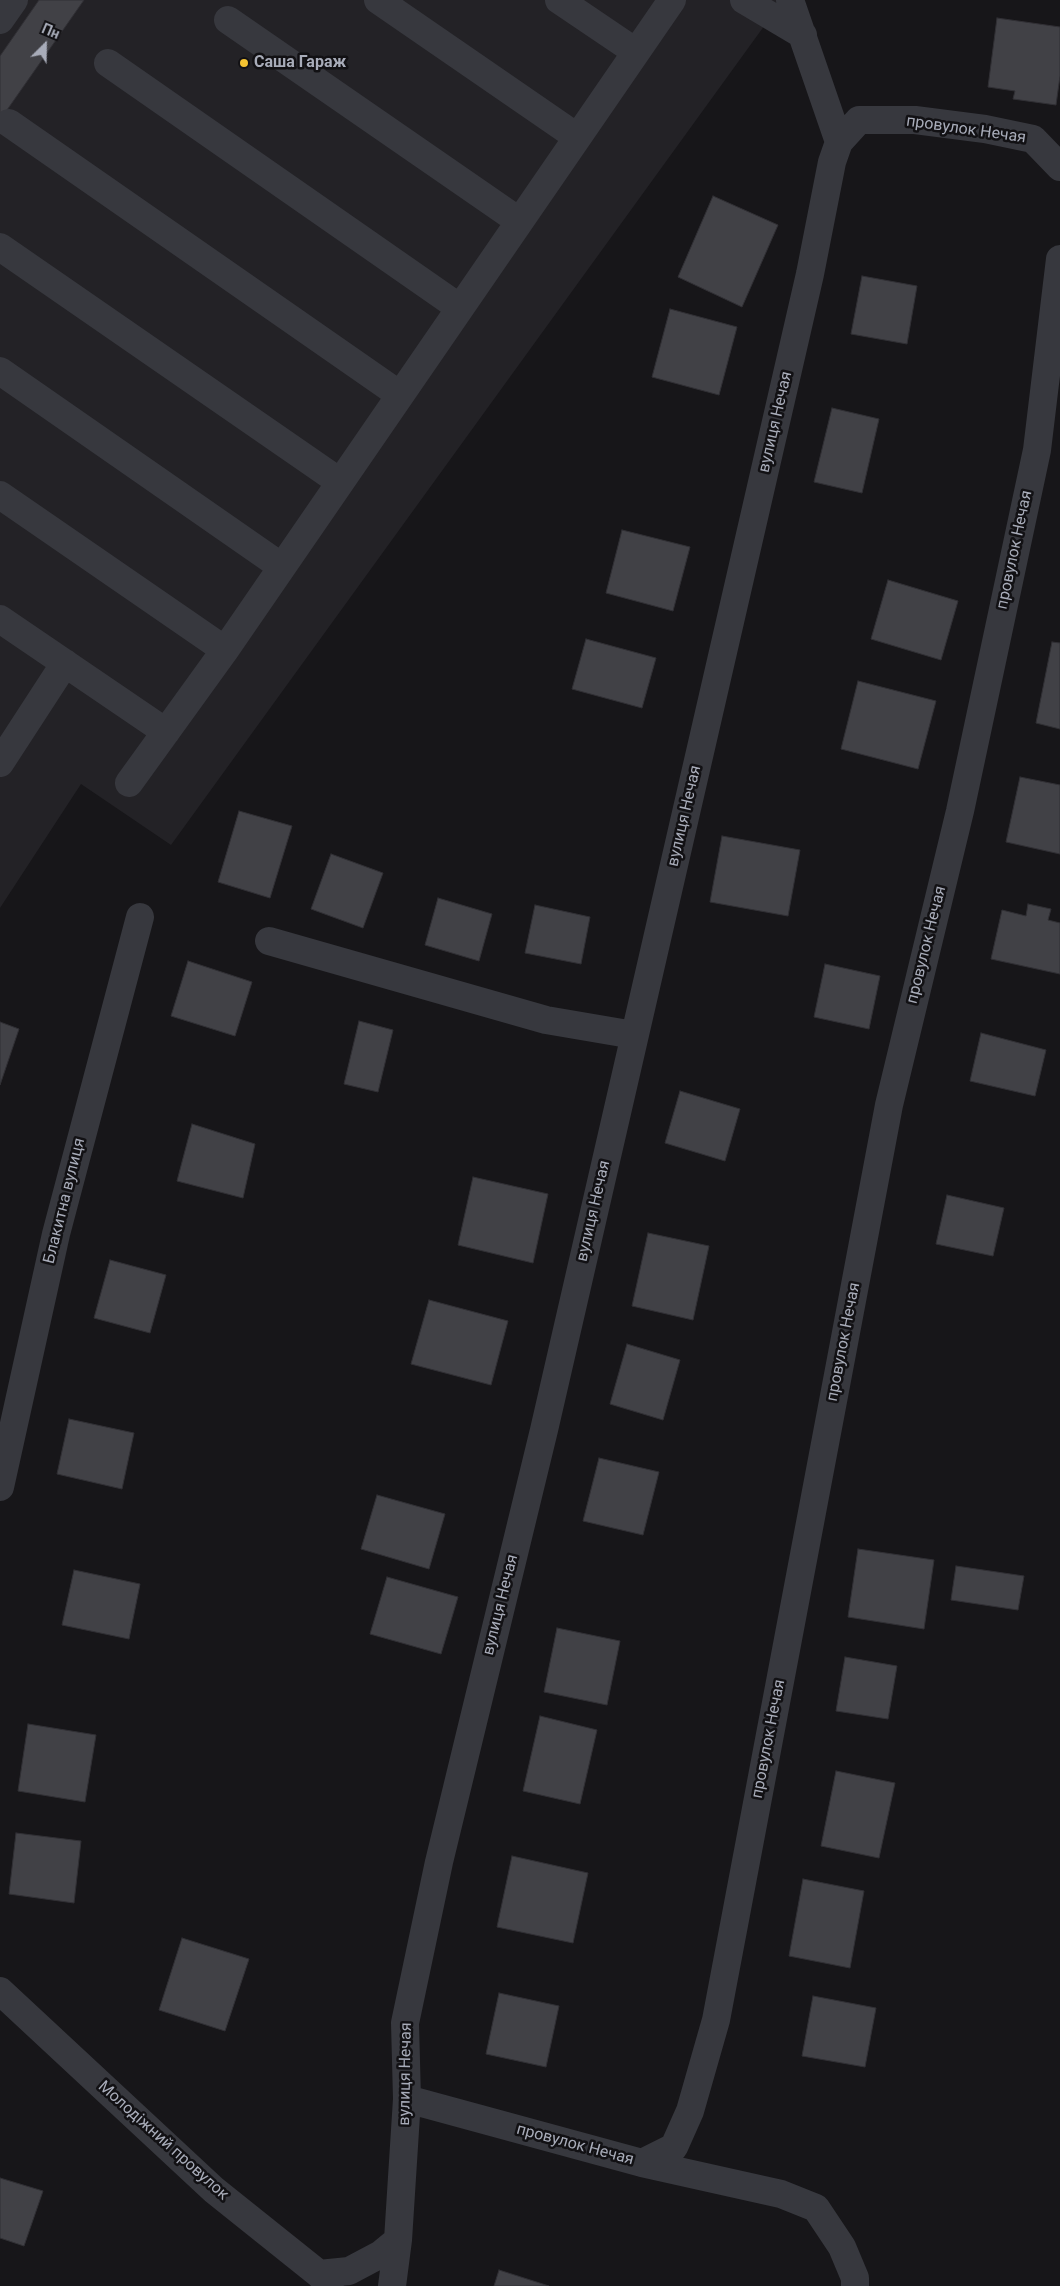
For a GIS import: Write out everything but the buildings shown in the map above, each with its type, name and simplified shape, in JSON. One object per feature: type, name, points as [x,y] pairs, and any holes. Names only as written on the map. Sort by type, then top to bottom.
[{"type":"street","points":[[0,20],[14,0]]},
{"type":"street","points":[[378,0],[577,137]]},
{"type":"street","points":[[559,0],[636,52]]},
{"type":"street","points":[[129,783],[225,650],[672,0]]},
{"type":"street","points":[[744,0],[802,36]]},
{"type":"street","points":[[790,0],[839,142]]},
{"type":"street","points":[[228,20],[519,221]]},
{"type":"street","points":[[108,63],[460,308]]},
{"type":"street","name":"провулок Нечая","points":[[839,142],[859,120],[915,120],[985,129],[1033,139],[1060,167]]},
{"type":"street","points":[[9,122],[400,395]]},
{"type":"street","name":"вулиця Нечая","points":[[392,2286],[398,2240],[407,2099],[405,2023],[439,1862],[544,1430],[810,274],[832,162],[839,142]]},
{"type":"street","points":[[0,247],[340,482]]},
{"type":"street","name":"провулок Нечая","points":[[407,2099],[642,2163],[674,2148],[690,2111],[716,2020],[888,1105],[960,811],[1037,450],[1060,259]]},
{"type":"street","points":[[0,371],[282,567]]},
{"type":"street","points":[[0,495],[225,650]]},
{"type":"street","points":[[0,619],[166,732]]},
{"type":"street","points":[[3,751],[65,663]]},
{"type":"street","name":"Блакитна вулиця","points":[[0,1487],[56,1234],[140,917]]},
{"type":"street","points":[[269,941],[546,1020],[634,1035]]},
{"type":"street","name":"Молодіжний провулок","points":[[0,1991],[214,2190],[324,2280]]},
{"type":"street","points":[[642,2163],[781,2194],[816,2208],[842,2247],[855,2278],[855,2286]]},
{"type":"street","points":[[324,2280],[349,2271],[381,2254],[398,2240]]},
{"type":"shaded area","points":[[0,0],[783,0],[171,845],[81,784],[0,908]]},
{"type":"place","name":"Саша Гараж","points":[[244,63]]}]
